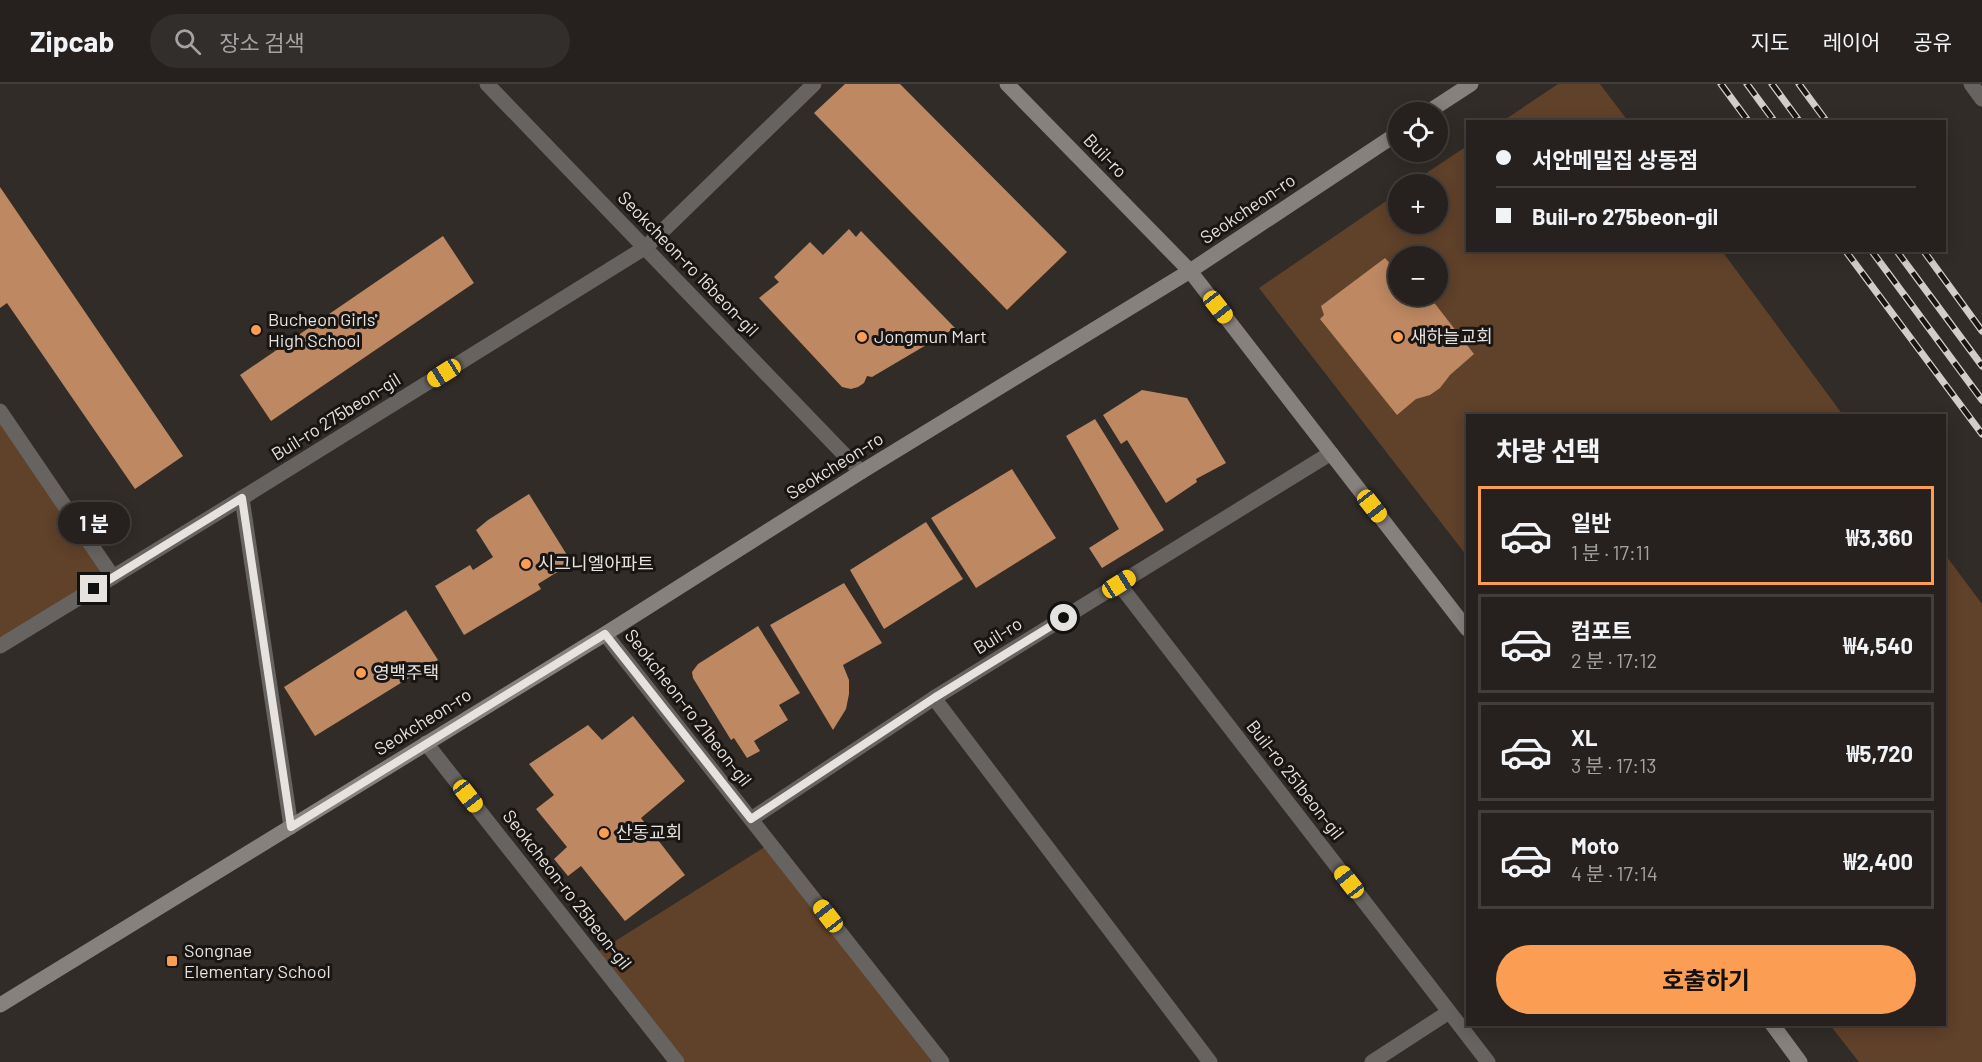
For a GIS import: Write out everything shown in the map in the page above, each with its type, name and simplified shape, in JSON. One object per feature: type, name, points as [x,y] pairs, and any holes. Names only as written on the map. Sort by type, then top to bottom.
[{"type":"street","name":"Seokcheon-ro 16beon-gil","points":[[487,84],[861,472]]},
{"type":"street","name":"Buil-ro 275beon-gil","points":[[0,646],[646,247],[814,84]]},
{"type":"street","name":"Buil-ro","points":[[1007,84],[1190,271],[1466,629]]},
{"type":"street","points":[[1443,102],[1471,84]]},
{"type":"street","points":[[1971,84],[1982,99]]},
{"type":"street","name":"Seokcheon-ro","points":[[0,1005],[605,634],[861,472],[1190,271],[1388,140]]},
{"type":"street","points":[[0,411],[113,578]]},
{"type":"street","name":"Buil-ro","points":[[751,819],[934,698],[1331,453]]},
{"type":"street","points":[[242,498],[291,827]]},
{"type":"street","name":"Buil-ro 251beon-gil","points":[[1119,584],[1488,1062]]},
{"type":"street","name":"Seokcheon-ro 21beon-gil","points":[[605,634],[942,1062]]},
{"type":"street","points":[[934,698],[1210,1062]]},
{"type":"street","name":"Seokcheon-ro 25beon-gil","points":[[426,743],[677,1062]]},
{"type":"street","points":[[1372,1062],[1449,1012]]},
{"type":"street","points":[[1773,1026],[1800,1062]]},
{"type":"shaded area","points":[[1558,84],[1600,84],[1627,120],[1504,120]]},
{"type":"shaded area","points":[[1466,147],[1466,252],[1723,252],[1842,414],[1466,414],[1466,555],[1259,288],[1388,200],[1388,234],[1448,234],[1448,174],[1425,174],[1443,162],[1448,162],[1448,159]]},
{"type":"shaded area","points":[[0,411],[113,577],[0,646]]},
{"type":"shaded area","points":[[1946,556],[1982,604],[1982,1062],[1859,1062],[1831,1026],[1946,1026]]},
{"type":"shaded area","points":[[771,843],[942,1062],[677,1062],[593,955]]},
{"type":"building","points":[[845,84],[900,84],[1067,252],[1007,310],[814,113]]},
{"type":"building","points":[[0,187],[183,456],[135,489],[7,303],[0,308]]},
{"type":"building","points":[[849,229],[856,237],[861,231],[955,328],[872,377],[867,376],[864,383],[851,389],[842,387],[759,298],[779,282],[774,277],[810,242],[823,255]]},
{"type":"building","points":[[443,236],[474,283],[271,421],[240,375]]},
{"type":"building","name":"새하늘교회","points":[[1385,258],[1388,261],[1388,306],[1437,306],[1474,354],[1450,375],[1440,388],[1430,395],[1416,399],[1397,415],[1320,319],[1324,315],[1321,306]]},
{"type":"building","points":[[1142,390],[1187,398],[1226,463],[1196,479],[1197,482],[1166,503],[1127,440],[1121,444],[1103,415]]},
{"type":"building","points":[[1095,419],[1164,530],[1102,568],[1089,548],[1119,529],[1066,436]]},
{"type":"building","points":[[1012,469],[1056,538],[976,588],[931,518]]},
{"type":"building","name":"시그니엘아파트","points":[[529,494],[572,563],[538,584],[541,589],[464,635],[435,586],[470,565],[473,570],[493,557],[476,530]]},
{"type":"building","points":[[926,522],[963,579],[884,629],[850,570]]},
{"type":"building","points":[[844,583],[882,643],[843,665],[849,680],[849,694],[846,709],[833,730],[770,625]]},
{"type":"building","name":"영백주택","points":[[406,610],[438,660],[315,736],[284,687]]},
{"type":"building","points":[[758,626],[800,693],[779,705],[788,720],[754,741],[760,751],[747,758],[734,738],[731,740],[693,678],[692,672],[698,664]]},
{"type":"building","name":"산동교회","points":[[633,716],[685,781],[641,818],[685,875],[625,921],[581,866],[568,876],[554,859],[567,847],[536,809],[554,795],[529,764],[588,725],[602,740]]},
{"type":"railway","points":[[1721,84],[1748,120]]},
{"type":"railway","points":[[1747,84],[1774,120]]},
{"type":"railway","points":[[1772,84],[1799,120]]},
{"type":"railway","points":[[1799,84],[1826,120]]},
{"type":"railway","points":[[1846,252],[1982,434]]},
{"type":"railway","points":[[1872,252],[1982,400]]},
{"type":"railway","points":[[1897,252],[1982,366]]},
{"type":"railway","points":[[1924,252],[1982,331]]},
{"type":"place","name":"Bucheon Girls' High School","points":[[256,330]]},
{"type":"place","name":"Jongmun Mart","points":[[862,337]]},
{"type":"place","name":"새하늘교회","points":[[1398,337]]},
{"type":"place","name":"시그니엘아파트","points":[[526,564]]},
{"type":"place","name":"영백주택","points":[[361,673]]},
{"type":"place","name":"산동교회","points":[[604,833]]},
{"type":"place","name":"Songnae Elementary School","points":[[172,961]]},
{"type":"route","points":[[94,589],[242,498],[291,827],[605,634],[751,819],[934,698],[1064,618]]}]
